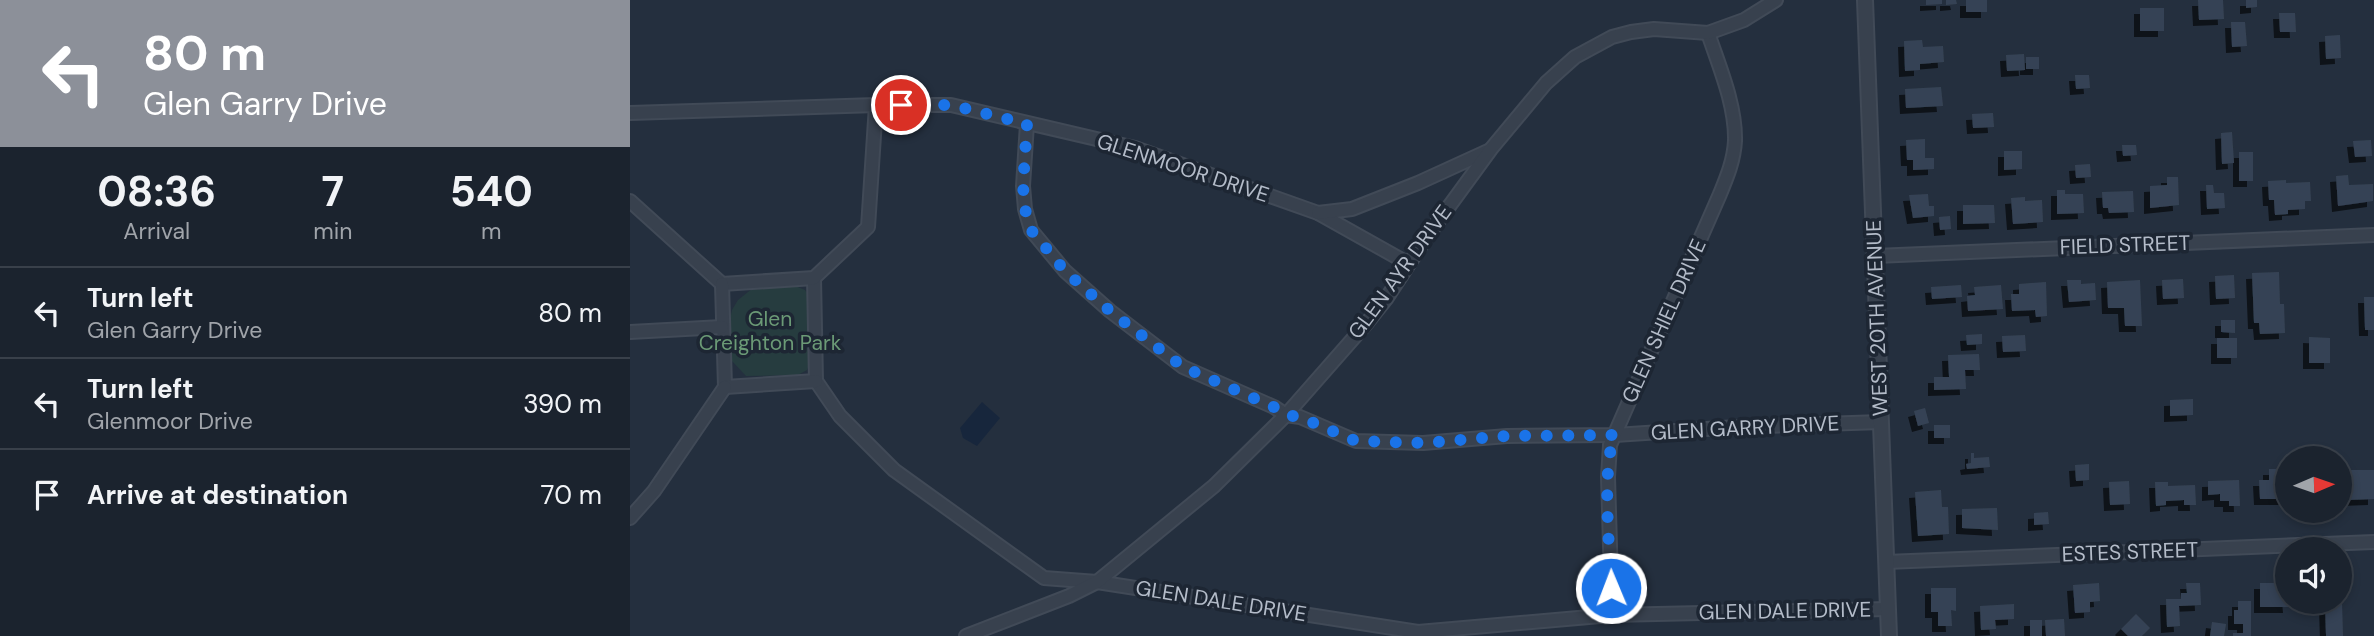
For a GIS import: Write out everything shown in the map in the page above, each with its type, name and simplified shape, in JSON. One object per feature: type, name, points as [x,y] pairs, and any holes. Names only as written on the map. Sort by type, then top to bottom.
[{"type":"street","name":"GLEN AYR DRIVE","points":[[967,636],[1069,596],[1097,582],[1214,486],[1286,415],[1366,324],[1491,149],[1546,83],[1575,57],[1612,37],[1654,29],[1708,33],[1744,20],[1776,0]]},
{"type":"street","name":"WEST 20TH AVENUE","points":[[1865,0],[1889,636]]},
{"type":"street","name":"GLEN SHIEL DRIVE","points":[[1612,615],[1608,477],[1610,445],[1720,194],[1733,157],[1733,116],[1708,33]]},
{"type":"street","points":[[630,201],[722,284],[814,278],[868,227],[876,105]]},
{"type":"street","name":"GLENMOOR DRIVE","points":[[630,113],[951,105],[1135,148],[1318,213],[1409,264]]},
{"type":"street","name":"GLEN GARRY DRIVE","points":[[1027,124],[1023,186],[1025,209],[1031,230],[1065,271],[1110,311],[1183,367],[1274,407],[1286,415],[1300,417],[1356,441],[1423,443],[1507,436],[1615,435],[1881,422]]},
{"type":"street","points":[[1318,213],[1352,209],[1418,183],[1491,149]]},
{"type":"street","name":"FIELD STREET","points":[[1875,256],[2374,235]]},
{"type":"street","points":[[725,387],[816,381],[814,278]]},
{"type":"street","points":[[630,519],[654,491],[725,387],[722,284]]},
{"type":"street","points":[[630,332],[722,327]]},
{"type":"street","name":"GLEN DALE DRIVE","points":[[816,381],[840,416],[894,470],[1044,578],[1097,582],[1418,632],[1612,615],[1888,608]]},
{"type":"street","name":"ESTES STREET","points":[[1886,562],[2374,542]]},
{"type":"green space","name":"Glen Creighton Park","points":[[793,285],[805,290],[809,296],[810,363],[807,370],[798,375],[746,376],[732,361],[732,310],[738,300],[753,288]]},
{"type":"water","points":[[982,402],[1000,418],[977,446],[963,438],[960,428]]},
{"type":"building","points":[[1926,0],[1942,0],[1942,4],[1926,5]]},
{"type":"building","points":[[1946,0],[1956,0],[1957,4],[1946,5]]},
{"type":"building","points":[[1966,0],[1987,0],[1987,12],[1966,12]]},
{"type":"building","points":[[2198,0],[2223,0],[2224,19],[2199,20]]},
{"type":"building","points":[[2246,0],[2257,0],[2257,7],[2246,8]]},
{"type":"building","points":[[2140,8],[2164,8],[2164,31],[2140,31]]},
{"type":"building","points":[[2279,13],[2295,13],[2296,32],[2280,32]]},
{"type":"building","points":[[2231,22],[2245,22],[2247,46],[2232,47]]},
{"type":"building","points":[[2340,35],[2341,58],[2326,59],[2325,36]]},
{"type":"building","points":[[1922,40],[1923,47],[1943,46],[1944,62],[1920,64],[1920,70],[1905,71],[1904,41]]},
{"type":"building","points":[[2024,54],[2025,70],[2007,71],[2006,55]]},
{"type":"building","points":[[2026,57],[2039,57],[2039,69],[2026,69]]},
{"type":"building","points":[[2075,75],[2089,75],[2090,88],[2076,89]]},
{"type":"building","points":[[1941,87],[1943,106],[1906,108],[1905,89]]},
{"type":"building","points":[[1993,113],[1994,127],[1973,128],[1972,114]]},
{"type":"building","points":[[2232,132],[2234,163],[2222,164],[2221,133]]},
{"type":"building","points":[[1925,139],[1925,158],[1934,158],[1934,169],[1913,170],[1913,160],[1907,160],[1906,140]]},
{"type":"building","points":[[2371,140],[2372,156],[2355,157],[2353,141]]},
{"type":"building","points":[[2122,145],[2136,145],[2137,155],[2123,156]]},
{"type":"building","points":[[2004,151],[2022,151],[2022,169],[2004,170]]},
{"type":"building","points":[[2239,152],[2253,152],[2253,181],[2239,181]]},
{"type":"building","points":[[2090,164],[2091,177],[2076,178],[2075,165]]},
{"type":"building","points":[[2348,175],[2349,185],[2373,184],[2373,201],[2338,206],[2336,176]]},
{"type":"building","points":[[2167,177],[2178,177],[2179,205],[2150,208],[2150,186],[2167,185]]},
{"type":"building","points":[[2286,180],[2286,183],[2310,182],[2311,201],[2305,201],[2305,209],[2288,210],[2288,214],[2275,215],[2274,200],[2269,200],[2268,181]]},
{"type":"building","points":[[2206,185],[2213,185],[2214,193],[2224,193],[2225,208],[2207,209]]},
{"type":"building","points":[[2057,190],[2065,190],[2065,194],[2083,194],[2084,213],[2057,214]]},
{"type":"building","points":[[2133,191],[2134,212],[2109,213],[2108,208],[2103,208],[2102,192]]},
{"type":"building","points":[[1928,194],[1929,206],[1934,206],[1934,216],[1913,218],[1909,195]]},
{"type":"building","points":[[2025,197],[2025,201],[2042,200],[2043,222],[2013,224],[2011,198]]},
{"type":"building","points":[[1963,205],[1994,205],[1995,223],[1963,224]]},
{"type":"building","points":[[1950,216],[1951,229],[1940,230],[1939,217]]},
{"type":"building","points":[[2279,272],[2280,304],[2284,304],[2285,333],[2260,334],[2259,323],[2254,323],[2252,273]]},
{"type":"building","points":[[2234,275],[2235,298],[2216,299],[2215,276]]},
{"type":"building","points":[[2183,279],[2184,298],[2163,299],[2162,280]]},
{"type":"building","points":[[2067,280],[2081,280],[2081,284],[2095,283],[2096,300],[2069,302]]},
{"type":"building","points":[[2140,280],[2142,326],[2125,326],[2124,308],[2108,308],[2107,282]]},
{"type":"building","points":[[2046,282],[2047,316],[2036,317],[2035,310],[2012,311],[2011,294],[2019,294],[2019,284]]},
{"type":"building","points":[[1961,285],[1962,297],[1932,299],[1931,287]]},
{"type":"building","points":[[2001,285],[2003,309],[1968,311],[1967,296],[1975,295],[1974,287]]},
{"type":"building","points":[[2364,297],[2374,297],[2374,330],[2365,330]]},
{"type":"building","points":[[2221,320],[2235,320],[2235,333],[2221,332]]},
{"type":"building","points":[[1982,334],[1982,344],[1967,345],[1966,335]]},
{"type":"building","points":[[2025,335],[2026,351],[2003,352],[2002,336]]},
{"type":"building","points":[[2309,337],[2330,338],[2330,363],[2309,363]]},
{"type":"building","points":[[2217,338],[2237,338],[2237,358],[2217,358]]},
{"type":"building","points":[[1979,354],[1980,370],[1965,370],[1966,389],[1934,390],[1934,377],[1949,377],[1948,355]]},
{"type":"building","points":[[2193,399],[2193,415],[2170,416],[2170,400]]},
{"type":"building","points":[[1925,408],[1929,423],[1918,426],[1914,411]]},
{"type":"building","points":[[1934,425],[1950,425],[1950,438],[1934,438]]},
{"type":"building","points":[[1971,453],[1974,453],[1974,458],[1989,457],[1990,467],[1967,469],[1966,464],[1971,463]]},
{"type":"building","points":[[2089,464],[2089,480],[2076,481],[2075,465]]},
{"type":"building","points":[[2269,469],[2275,469],[2275,499],[2260,499],[2259,480],[2269,480]]},
{"type":"building","points":[[2352,470],[2374,470],[2374,499],[2352,500]]},
{"type":"building","points":[[2239,480],[2240,506],[2229,506],[2229,501],[2220,501],[2220,494],[2208,495],[2208,481]]},
{"type":"building","points":[[2129,481],[2130,504],[2110,505],[2109,482]]},
{"type":"building","points":[[2155,482],[2168,482],[2168,486],[2195,485],[2196,505],[2184,505],[2184,500],[2166,501],[2166,505],[2156,506]]},
{"type":"building","points":[[1941,490],[1942,507],[1948,507],[1949,534],[1918,536],[1915,492]]},
{"type":"building","points":[[1997,508],[1998,530],[1962,528],[1962,509]]},
{"type":"building","points":[[2048,512],[2049,524],[2034,525],[2034,513]]},
{"type":"building","points":[[2099,583],[2100,601],[2090,602],[2090,612],[2075,613],[2073,585]]},
{"type":"building","points":[[2186,583],[2200,583],[2201,605],[2179,606],[2180,626],[2167,627],[2166,599],[2181,599],[2181,593],[2187,593]]},
{"type":"building","points":[[2260,583],[2275,583],[2275,607],[2260,607]]},
{"type":"building","points":[[1931,588],[1956,588],[1956,611],[1951,610],[1952,626],[1938,626],[1938,612],[1931,612]]},
{"type":"building","points":[[2238,601],[2251,601],[2251,636],[2233,636],[2233,633],[2243,633],[2243,624],[2234,624],[2234,610],[2238,610]]},
{"type":"building","points":[[2014,604],[2014,619],[1995,620],[1996,629],[1981,630],[1980,606]]},
{"type":"building","points":[[2136,614],[2150,628],[2142,636],[2128,636],[2121,629]]},
{"type":"building","points":[[2325,614],[2342,614],[2343,636],[2326,636]]},
{"type":"building","points":[[2064,619],[2065,636],[2046,636],[2045,620]]},
{"type":"building","points":[[2030,620],[2042,620],[2042,636],[2030,636]]},
{"type":"building","points":[[2212,622],[2226,624],[2224,636],[2210,636]]},
{"type":"route","points":[[901,105],[951,105],[1027,124],[1023,186],[1025,209],[1031,230],[1065,271],[1110,311],[1183,367],[1274,407],[1286,415],[1300,417],[1356,441],[1423,443],[1507,436],[1615,435],[1610,445],[1608,477],[1611,588]]}]
